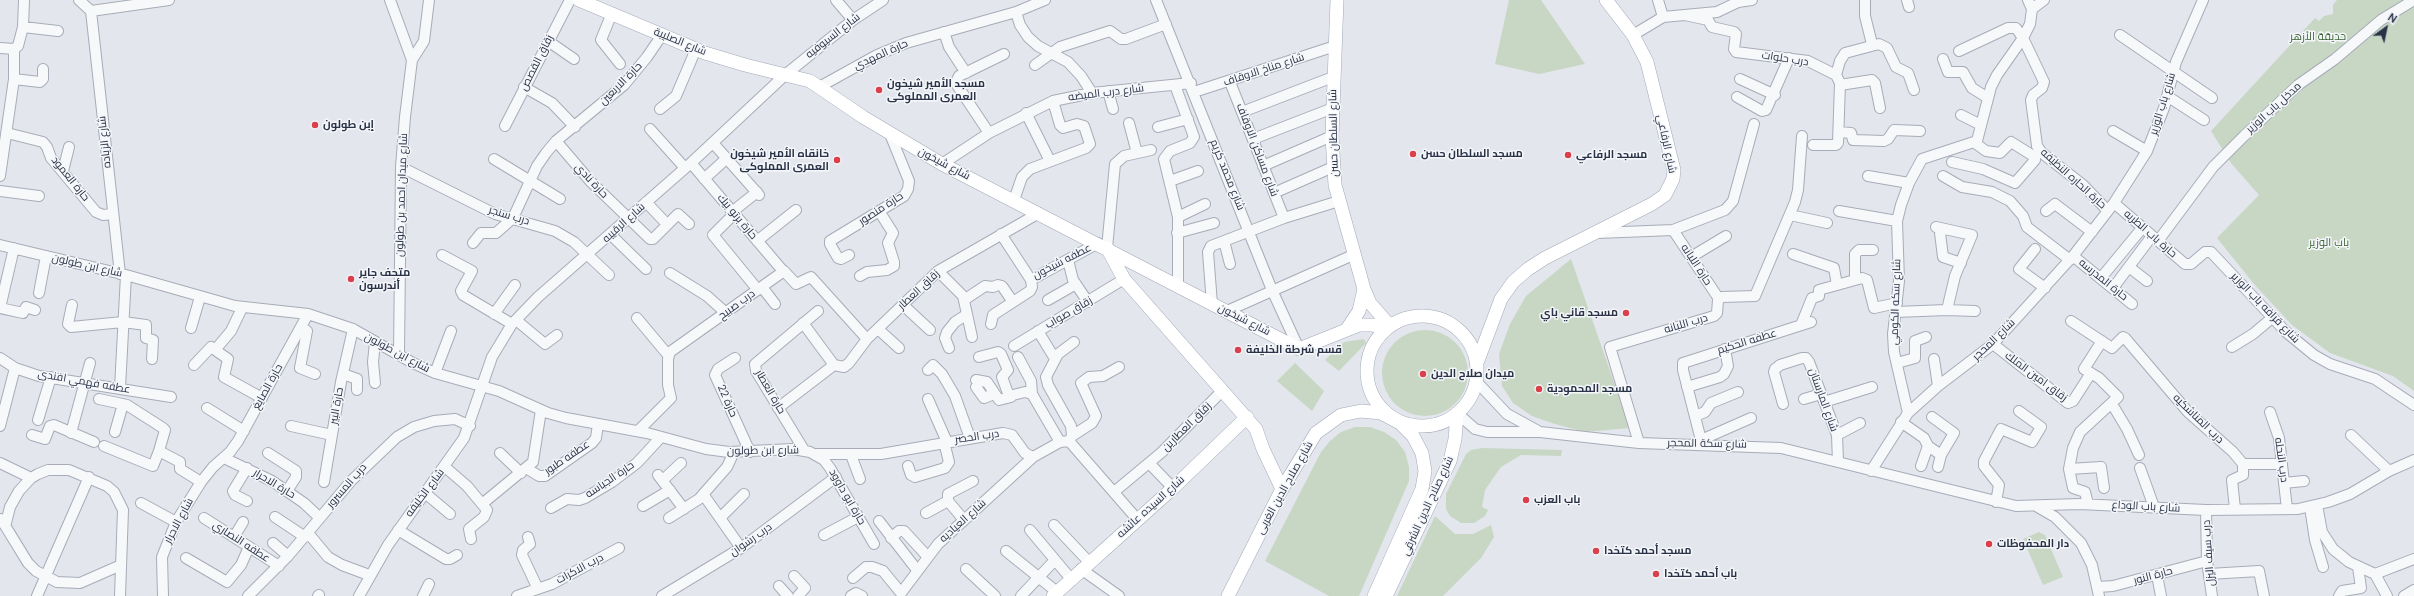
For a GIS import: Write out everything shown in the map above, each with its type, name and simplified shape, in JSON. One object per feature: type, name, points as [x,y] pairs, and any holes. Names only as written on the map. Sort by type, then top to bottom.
[{"type":"main road","name":"شارع الصليبة","points":[[579,0],[696,49],[745,65],[785,74]]},
{"type":"main road","name":"شارع الرفاعي","points":[[1477,363],[1501,299],[1513,282],[1528,269],[1652,204],[1664,195],[1673,180],[1674,170],[1647,62],[1632,35],[1606,0]]},
{"type":"main road","name":"شارع السلطان حسن","points":[[1336,1],[1332,136],[1333,168],[1338,201],[1364,289],[1370,303],[1388,328]]},
{"type":"main road","name":"شارع شيخون","points":[[785,74],[798,76],[821,86],[863,117],[942,164],[1103,246],[1299,349]]},
{"type":"main road","points":[[1103,246],[1124,279],[1247,417],[1256,430],[1263,449],[1282,489]]},
{"type":"main road","points":[[1347,329],[1359,311],[1364,289]]},
{"type":"main road","points":[[1424,316],[1449,322],[1468,339],[1477,363],[1476,381],[1466,404],[1457,413],[1437,423],[1418,425],[1391,417],[1372,393],[1368,376],[1371,353],[1375,343],[1388,328],[1412,317],[1424,316]]},
{"type":"main road","points":[[1299,349],[1359,325],[1373,325],[1388,328]]},
{"type":"main road","name":"شارع صلاح الدين الغربى","points":[[1228,596],[1282,489],[1310,442],[1323,426],[1341,415],[1361,411],[1381,413],[1391,417]]},
{"type":"main road","name":"شارع صلاح الدين الشرقي","points":[[1386,596],[1450,461],[1455,439],[1457,413]]},
{"type":"main road","name":"شارع السيده عائشه","points":[[1055,594],[1173,488],[1247,417]]},
{"type":"main road","name":"شارع صلاح الدين الشرقي","points":[[1374,596],[1422,489],[1425,471],[1422,453],[1413,436],[1391,417]]},
{"type":"street","points":[[0,176],[2,154],[7,133],[5,115],[14,80],[14,49],[18,46],[23,27],[24,0]]},
{"type":"street","points":[[79,0],[91,11],[169,0]]},
{"type":"street","name":"شارع ميدان احمد بن طولون","points":[[390,0],[412,60]]},
{"type":"street","name":"شارع ميدان احمد بن طولون","points":[[399,354],[402,167],[405,117],[412,60],[424,41],[429,0]]},
{"type":"street","name":"زقاق القصص","points":[[505,126],[524,86],[570,0]]},
{"type":"street","points":[[836,0],[853,20]]},
{"type":"street","name":"حارة المهدي","points":[[821,86],[877,55],[906,43],[1016,12],[1045,0]]},
{"type":"street","name":"شارع محمد كريم","points":[[1156,0],[1250,231],[1272,290],[1299,349]]},
{"type":"street","points":[[1658,0],[1663,17]]},
{"type":"street","points":[[1632,35],[1663,17],[1723,11],[1737,1],[1752,0]]},
{"type":"street","points":[[1865,0],[1865,16],[1872,44]]},
{"type":"street","points":[[1952,162],[1983,169],[2015,183],[2035,160],[2035,157],[2011,142],[2000,153],[1986,151],[1975,142],[1979,137],[1988,98],[1997,75],[2023,38],[2030,24],[2030,4],[2044,0]]},
{"type":"street","name":"شارع باب الوزير","points":[[2111,207],[2147,151],[2167,96],[2173,72],[2203,0]]},
{"type":"street","name":"مدخل باب الوزير","points":[[2113,288],[2214,167],[2244,136],[2298,86],[2335,59],[2381,20],[2414,0]]},
{"type":"street","name":"شارع السيوفيه","points":[[785,74],[878,1]]},
{"type":"street","name":"شارع الزياده","points":[[91,11],[113,214],[123,274],[123,322],[120,388]]},
{"type":"street","points":[[1016,12],[1020,25],[1028,37],[1038,46],[1068,62],[1081,76],[1092,93]]},
{"type":"street","points":[[612,13],[601,40],[620,64]]},
{"type":"street","name":"درب حلوات","points":[[1685,15],[1708,20],[1712,27],[1734,32],[1736,34],[1734,49],[1736,52],[1808,61],[1838,80]]},
{"type":"street","points":[[1036,65],[1051,52],[1060,47],[1108,32],[1113,32],[1121,39],[1126,39],[1166,24]]},
{"type":"street","points":[[23,27],[58,31]]},
{"type":"street","points":[[1959,51],[2008,28],[2016,28],[2023,38]]},
{"type":"street","points":[[944,32],[949,47],[966,73]]},
{"type":"street","name":"حارة الاربعين","points":[[513,218],[530,180],[542,159],[556,141],[575,127],[635,74],[662,35]]},
{"type":"street","points":[[2120,35],[2212,98]]},
{"type":"street","name":"حارة الحاره النظيفه","points":[[2023,38],[2044,82],[2042,88],[2033,95],[2031,100],[2037,146],[2042,153],[2111,207]]},
{"type":"street","points":[[548,41],[574,59]]},
{"type":"street","points":[[1812,145],[1836,146],[1838,132],[1838,80],[1840,61],[1845,53],[1872,44],[1879,44],[1888,48],[1895,66],[1908,73],[1914,90]]},
{"type":"street","name":"شارع مناخ الاوقاف","points":[[1192,88],[1230,82],[1334,46]]},
{"type":"street","points":[[0,48],[14,49]]},
{"type":"street","points":[[660,109],[676,96],[696,49]]},
{"type":"street","points":[[989,133],[957,86],[958,78],[1004,54]]},
{"type":"street","points":[[1737,97],[1765,111],[1775,95],[1789,58]]},
{"type":"street","points":[[1943,59],[1948,72],[1963,72],[1972,88],[1988,98]]},
{"type":"street","points":[[14,80],[40,82],[43,79],[43,69]]},
{"type":"street","name":"شارع الرقيبه","points":[[481,385],[494,352],[514,322],[538,297],[588,255],[688,166],[785,74]]},
{"type":"street","points":[[1242,112],[1333,77]]},
{"type":"street","points":[[1740,79],[1775,95]]},
{"type":"street","points":[[1838,80],[1872,80],[1880,108]]},
{"type":"street","name":"شارع مساكن الاوقاف","points":[[1230,82],[1284,218]]},
{"type":"street","points":[[1175,85],[1194,138],[1190,143],[1170,151],[1165,156],[1178,217],[1178,285]]},
{"type":"street","name":"شارع درب الميضه","points":[[942,164],[989,133],[1053,101],[1108,91],[1175,85],[1192,88]]},
{"type":"street","points":[[524,86],[552,103],[575,127]]},
{"type":"street","points":[[1108,91],[1113,109]]},
{"type":"street","points":[[2167,96],[2204,120]]},
{"type":"street","points":[[1014,200],[1026,172],[1050,161],[1086,148],[1090,142],[1082,124],[1063,128],[1060,125],[1053,101]]},
{"type":"street","points":[[1253,139],[1333,108]]},
{"type":"street","points":[[1026,114],[1050,161]]},
{"type":"street","points":[[1961,115],[1981,125]]},
{"type":"street","points":[[1158,127],[1188,119]]},
{"type":"street","points":[[1129,123],[1137,153]]},
{"type":"street","points":[[1598,233],[1673,230],[1708,215],[1720,213],[1730,206],[1733,201],[1754,124]]},
{"type":"street","name":"حارة برتو بيك","points":[[650,129],[688,166],[704,179],[783,271]]},
{"type":"street","points":[[1838,132],[1851,133],[1853,140],[1884,141],[1888,140],[1894,130],[1920,131]]},
{"type":"street","points":[[2113,131],[2147,151]]},
{"type":"street","name":"حارة العمود","points":[[7,133],[43,142],[47,147],[51,158],[96,212],[103,215],[113,214]]},
{"type":"street","name":"حارة منصور","points":[[849,255],[838,258],[830,244],[830,241],[904,196],[908,189],[909,181],[890,134]]},
{"type":"street","points":[[1263,166],[1332,136]]},
{"type":"street","points":[[1719,299],[1722,297],[1753,297],[1756,295],[1790,215],[1798,190],[1802,136]]},
{"type":"street","name":"حارة نادي","points":[[556,141],[590,182],[652,239],[678,214],[689,224]]},
{"type":"street","name":"شارع سكه الكومي","points":[[1908,413],[1897,363],[1893,334],[1900,281],[1897,221],[1909,183],[1922,159],[1975,142]]},
{"type":"street","points":[[712,143],[758,194],[733,213],[713,235],[775,304]]},
{"type":"street","points":[[63,171],[69,147]]},
{"type":"street","points":[[1103,246],[1115,164],[1120,158],[1151,150]]},
{"type":"street","points":[[704,179],[727,158]]},
{"type":"street","points":[[494,159],[560,199]]},
{"type":"street","name":"درب سنجر","points":[[402,167],[495,214],[555,231],[574,242],[609,276]]},
{"type":"street","points":[[1274,193],[1333,168]]},
{"type":"street","points":[[1170,181],[1198,170]]},
{"type":"street","points":[[1868,176],[1909,183]]},
{"type":"street","name":"حارة المدرسه","points":[[1943,176],[1962,187],[1992,192],[2010,201],[2023,216],[2027,227],[2101,278],[2132,304]]},
{"type":"street","points":[[0,191],[39,196]]},
{"type":"street","points":[[1212,304],[1208,252],[1210,246],[1284,218],[1338,201]]},
{"type":"street","points":[[646,202],[663,220]]},
{"type":"street","points":[[1178,217],[1205,204]]},
{"type":"street","points":[[2046,211],[2055,204],[2092,232]]},
{"type":"street","name":"حارة باب الطربه","points":[[2111,207],[2143,227],[2185,264]]},
{"type":"street","name":"شارع المحجر","points":[[1871,471],[1908,413],[1938,386],[1993,344],[2071,258],[2111,207]]},
{"type":"street","points":[[757,241],[796,210]]},
{"type":"street","points":[[1839,210],[1897,221]]},
{"type":"street","points":[[860,276],[867,272],[887,270],[894,266],[888,243],[893,232],[879,211]]},
{"type":"street","name":"زقاق العطار","points":[[834,365],[844,367],[849,364],[867,340],[938,271],[1039,213]]},
{"type":"street","points":[[1790,215],[1828,223]]},
{"type":"street","points":[[473,244],[481,233],[496,233],[513,218]]},
{"type":"street","points":[[1177,234],[1214,223]]},
{"type":"street","points":[[2101,278],[2143,227]]},
{"type":"street","name":"حارة اللبانه","points":[[1673,230],[1719,299]]},
{"type":"street","points":[[1947,310],[1955,276],[1961,263],[1971,234],[1938,230],[1943,257],[1945,260],[1961,263]]},
{"type":"street","points":[[610,234],[646,269]]},
{"type":"street","name":"عطفه شيخون","points":[[1001,234],[1031,280],[1068,260],[1103,246]]},
{"type":"street","points":[[1691,257],[1726,236]]},
{"type":"street","points":[[1224,241],[1230,264]]},
{"type":"street","name":"شارع ابن طولون","points":[[0,245],[123,274],[242,308],[308,314],[353,329],[435,373],[481,385],[541,410],[598,424],[638,431],[706,449],[734,452],[804,450],[816,454]]},
{"type":"street","points":[[14,248],[0,308],[23,313],[26,308],[36,310]]},
{"type":"street","points":[[2035,249],[2019,269],[2045,288]]},
{"type":"street","points":[[1855,280],[1855,254],[1859,250],[1873,250]]},
{"type":"street","name":"شارع قرافه باب الوزير","points":[[2185,264],[2191,264],[2205,252],[2211,252],[2272,318],[2314,355],[2330,364],[2375,379],[2414,405]]},
{"type":"street","points":[[1793,254],[1834,268],[1837,285],[1862,278],[1867,280],[1874,308],[1896,307],[1975,311]]},
{"type":"street","points":[[442,255],[471,270],[472,272],[461,291],[462,294],[494,314],[514,322],[545,344],[557,335]]},
{"type":"street","points":[[1227,311],[1353,255]]},
{"type":"street","points":[[39,293],[46,256]]},
{"type":"street","points":[[1068,260],[1071,274],[1088,302]]},
{"type":"street","points":[[2129,267],[2147,281]]},
{"type":"street","points":[[783,271],[796,284],[811,277],[867,340]]},
{"type":"street","name":"درب صبيح","points":[[668,355],[783,271]]},
{"type":"street","points":[[938,271],[960,291],[964,300],[966,315],[972,337]]},
{"type":"street","points":[[670,273],[707,296],[726,313]]},
{"type":"street","name":"زقاق صواب","points":[[1014,346],[1124,279]]},
{"type":"street","points":[[991,324],[993,315],[1030,291],[1032,288],[1031,280]]},
{"type":"street","points":[[1048,300],[1076,284]]},
{"type":"street","points":[[494,314],[515,285]]},
{"type":"street","points":[[964,300],[985,286],[993,287],[998,285],[1002,286],[1013,302]]},
{"type":"street","name":"عطفه الحكيم","points":[[1687,387],[1683,364],[1806,323],[1812,297],[1819,296],[1819,290],[1837,285]]},
{"type":"street","points":[[191,328],[200,297]]},
{"type":"street","name":"درب اللبانه","points":[[1639,443],[1610,347],[1714,316],[1719,299]]},
{"type":"street","points":[[72,305],[68,324],[71,327],[123,322],[146,325],[146,338],[153,340],[152,359]]},
{"type":"street","points":[[903,305],[930,330]]},
{"type":"street","points":[[215,350],[231,331],[242,308]]},
{"type":"street","name":"حارة العطار","points":[[804,450],[756,371],[755,364],[818,311]]},
{"type":"street","name":"حارة الصايغ","points":[[224,458],[234,447],[244,431],[308,314]]},
{"type":"street","points":[[949,348],[945,338],[947,332],[955,322],[966,315]]},
{"type":"street","points":[[637,318],[668,355],[668,385],[671,398],[638,431]]},
{"type":"street","points":[[2232,347],[2253,334],[2272,318]]},
{"type":"street","points":[[2071,321],[2102,341],[2084,367],[2117,396],[2118,399],[2080,432],[2073,448],[2069,469],[2073,488],[2085,492],[2088,504]]},
{"type":"street","points":[[778,408],[834,365],[803,323]]},
{"type":"street","points":[[301,327],[307,331],[300,368],[315,374]]},
{"type":"street","name":"حارة البير","points":[[324,482],[343,374],[353,329]]},
{"type":"street","points":[[878,329],[899,348]]},
{"type":"street","points":[[435,373],[451,331]]},
{"type":"street","points":[[1038,331],[1055,359]]},
{"type":"street","points":[[1897,363],[1915,358],[1915,341],[1926,337]]},
{"type":"street","name":"درب المناشكيه","points":[[2102,341],[2112,348],[2123,337],[2125,338],[2188,412],[2222,441],[2243,464]]},
{"type":"street","points":[[375,342],[373,362],[375,383]]},
{"type":"street","points":[[1067,440],[1071,426],[1048,385],[1046,377],[1055,359],[1066,347],[1074,342]]},
{"type":"street","name":"زقاق امين الملك","points":[[1993,344],[2068,403],[2073,401],[2091,373]]},
{"type":"street","points":[[194,365],[209,348],[215,350],[228,359],[224,377],[262,398]]},
{"type":"street","points":[[1725,349],[1728,366],[1724,374],[1687,387],[1701,442],[1751,418]]},
{"type":"street","points":[[979,357],[998,352],[1001,354],[1008,370],[1002,377],[1011,398]]},
{"type":"street","points":[[1018,357],[1031,381],[1032,394],[1067,440],[1137,519]]},
{"type":"street","name":"عطفه فهمي افندى","points":[[0,358],[15,368],[51,377],[171,397]]},
{"type":"street","name":"حارة 22","points":[[736,358],[718,369],[715,374],[750,452]]},
{"type":"street","name":"شارع المارستان","points":[[1783,404],[1774,372],[1775,369],[1780,365],[1802,358],[1809,362],[1837,435],[1838,462]]},
{"type":"street","points":[[1934,359],[1938,386]]},
{"type":"street","points":[[71,433],[90,363]]},
{"type":"street","points":[[928,370],[933,366],[942,374],[955,396],[970,438]]},
{"type":"street","points":[[1033,457],[1067,440],[1092,423],[1096,416],[1081,383],[1089,377],[1103,376],[1119,367]]},
{"type":"street","points":[[0,426],[15,368]]},
{"type":"street","points":[[343,374],[357,379],[357,390]]},
{"type":"street","points":[[38,420],[51,377]]},
{"type":"street","name":"شارع سكة المحجر","points":[[1476,381],[1506,414],[1540,432]]},
{"type":"street","points":[[976,383],[984,398],[994,394],[1004,400],[1025,392],[1032,394]]},
{"type":"street","name":"شارع الخليفه","points":[[359,596],[369,574],[398,530],[457,450],[470,426],[481,385]]},
{"type":"street","points":[[1804,399],[1823,398],[1872,387]]},
{"type":"street","name":"زقاق العطارين","points":[[1114,492],[1149,463],[1223,390]]},
{"type":"street","points":[[1694,416],[1705,412],[1710,404],[1738,392]]},
{"type":"street","points":[[908,466],[911,475],[915,477],[945,468],[948,462],[945,442],[928,398]]},
{"type":"street","points":[[32,435],[45,439],[52,425],[155,465],[164,429],[147,416],[123,404],[99,399]]},
{"type":"street","points":[[114,432],[123,404]]},
{"type":"street","points":[[2112,404],[2127,429],[2139,455]]},
{"type":"street","points":[[207,408],[244,431]]},
{"type":"street","points":[[482,504],[534,462],[541,410]]},
{"type":"street","points":[[1996,502],[1999,485],[1984,466],[1984,461],[2001,429],[2032,442],[2041,428],[2019,412]]},
{"type":"street","name":"درب النحله","points":[[2270,412],[2279,438],[2287,509]]},
{"type":"street","name":"شارع سكة المحجر","points":[[1457,413],[1475,429],[1487,432],[1540,432],[1639,443],[1701,442],[1780,448],[1871,471]]},
{"type":"street","points":[[1932,417],[1954,433],[1941,455],[1938,467]]},
{"type":"street","name":"درب المسرور","points":[[248,596],[279,566],[307,535],[366,465],[397,437],[414,427],[434,421],[455,420],[470,426]]},
{"type":"street","points":[[1837,435],[1860,422]]},
{"type":"street","points":[[1901,422],[1924,438],[1928,446],[1941,455]]},
{"type":"street","name":"عطفه طبور","points":[[523,471],[538,476],[545,476],[592,443],[596,438],[598,424]]},
{"type":"street","points":[[291,426],[332,435]]},
{"type":"street","name":"درب الحصر","points":[[816,454],[880,454],[970,438],[1008,434],[1014,437],[1025,453],[1033,457]]},
{"type":"street","points":[[2351,435],[2389,471]]},
{"type":"street","name":"حارة الجباسه","points":[[551,508],[567,499],[579,500],[585,498],[612,482],[637,463],[661,437]]},
{"type":"street","points":[[1921,466],[1928,446]]},
{"type":"street","points":[[159,451],[180,462],[180,469],[201,482]]},
{"type":"street","points":[[669,518],[684,509],[703,494],[727,467],[734,452]]},
{"type":"street","points":[[268,453],[296,471],[296,477],[287,491]]},
{"type":"street","points":[[500,453],[523,471]]},
{"type":"street","name":"حارة ابو داوود","points":[[816,454],[824,460],[836,478],[874,544]]},
{"type":"street","points":[[851,455],[860,480]]},
{"type":"street","name":"شارع العياديه","points":[[902,595],[916,570],[927,556],[1033,457]]},
{"type":"street","name":"حارة الاحرار","points":[[224,458],[247,468],[287,491],[320,518]]},
{"type":"street","name":"شارع الاحرار","points":[[163,596],[162,557],[176,522],[201,482],[213,467],[224,458]]},
{"type":"street","name":"شارع باب الوداع","points":[[1871,471],[1996,502],[2036,506],[2088,504],[2206,510],[2287,509],[2314,506],[2350,494],[2389,471],[2414,460]]},
{"type":"street","points":[[0,463],[31,478]]},
{"type":"street","points":[[681,463],[660,478],[684,509]]},
{"type":"street","points":[[1149,463],[1173,488]]},
{"type":"street","points":[[2235,509],[2232,480],[2243,476],[2243,464],[2282,464]]},
{"type":"street","points":[[445,467],[467,486],[487,510],[486,514],[469,530],[471,539]]},
{"type":"street","points":[[2069,469],[2101,467],[2104,488]]},
{"type":"street","points":[[247,468],[233,490],[235,495],[247,501]]},
{"type":"street","points":[[2140,468],[2154,507]]},
{"type":"street","points":[[120,596],[123,510],[114,492],[89,477],[69,470],[48,470],[31,478],[14,499],[3,520],[28,563],[46,577],[68,584],[80,583],[121,564]]},
{"type":"street","points":[[38,596],[89,477]]},
{"type":"street","name":"درب رشوان","points":[[662,596],[742,548],[836,478]]},
{"type":"street","points":[[2284,483],[2304,480]]},
{"type":"street","points":[[964,520],[948,501],[948,494],[973,481]]},
{"type":"street","points":[[643,506],[670,490]]},
{"type":"street","points":[[425,493],[450,514]]},
{"type":"street","points":[[703,494],[742,548]]},
{"type":"street","points":[[720,518],[744,494]]},
{"type":"street","points":[[926,513],[948,501]]},
{"type":"street","points":[[141,503],[176,522]]},
{"type":"street","points":[[2036,506],[2055,517],[2081,543],[2092,565],[2098,591]]},
{"type":"street","points":[[2314,506],[2315,540],[2323,566]]},
{"type":"street","points":[[2314,506],[2322,532],[2327,541],[2341,556],[2358,567],[2374,574],[2387,596]]},
{"type":"street","name":"درب سيف اليزل","points":[[2206,510],[2207,561],[2212,596]]},
{"type":"street","points":[[275,517],[307,535],[328,556],[342,565],[369,574]]},
{"type":"street","points":[[824,535],[858,517]]},
{"type":"street","name":"عطفه النصاري","points":[[204,518],[279,566]]},
{"type":"street","points":[[879,521],[916,570]]},
{"type":"street","points":[[234,537],[243,522]]},
{"type":"street","points":[[1054,525],[1085,566],[1119,596]]},
{"type":"street","points":[[398,530],[446,559],[450,559],[457,555]]},
{"type":"street","points":[[1030,530],[1070,579]]},
{"type":"street","points":[[891,538],[899,531],[904,531],[927,556]]},
{"type":"street","points":[[528,537],[530,544],[522,550],[522,555],[538,589]]},
{"type":"street","points":[[273,543],[288,556]]},
{"type":"street","points":[[186,558],[227,582],[241,565],[249,547]]},
{"type":"street","name":"درب الاكرات","points":[[517,596],[538,589],[578,571],[619,548]]},
{"type":"street","points":[[1006,550],[1038,577],[1055,594]]},
{"type":"street","points":[[1021,596],[1055,560]]},
{"type":"street","name":"حارة النور","points":[[2098,591],[2207,561]]},
{"type":"street","points":[[2374,574],[2414,561]]},
{"type":"street","points":[[853,578],[866,567],[872,567],[882,571],[902,595]]},
{"type":"street","points":[[2339,596],[2342,591],[2361,588],[2358,567]]},
{"type":"street","points":[[966,569],[991,595]]},
{"type":"street","points":[[2209,574],[2259,571],[2264,596]]},
{"type":"street","points":[[2156,575],[2161,596]]},
{"type":"street","points":[[794,576],[805,588],[798,596]]},
{"type":"street","points":[[423,596],[429,584]]},
{"type":"street","points":[[779,586],[788,596]]},
{"type":"street","points":[[2404,596],[2414,590]]},
{"type":"street","points":[[851,596],[856,593],[862,596]]},
{"type":"green space","points":[[1509,0],[1541,0],[1585,64],[1539,74],[1495,64]]},
{"type":"green space","name":"باب الوزير","points":[[2337,0],[2414,0],[2414,391],[2393,376],[2330,353],[2292,325],[2254,284],[2217,238],[2259,195],[2231,163],[2211,131],[2315,18],[2319,21],[2324,16],[2333,14],[2333,5]]},
{"type":"green space","points":[[1571,259],[1630,428],[1585,432],[1555,424],[1532,416],[1513,403],[1502,386],[1499,354],[1510,324],[1526,296]]},
{"type":"green space","points":[[1425,330],[1441,333],[1449,337],[1461,349],[1465,357],[1468,373],[1465,389],[1461,397],[1449,409],[1441,413],[1425,416],[1409,413],[1401,409],[1389,397],[1385,389],[1382,373],[1385,357],[1389,349],[1401,337],[1409,333]]},
{"type":"green space","points":[[1364,339],[1366,343],[1339,371],[1325,360],[1344,342]]},
{"type":"green space","points":[[1295,363],[1324,391],[1312,411],[1277,381]]},
{"type":"green space","points":[[1355,427],[1370,427],[1384,432],[1396,440],[1405,452],[1409,467],[1409,481],[1359,596],[1329,596],[1265,561],[1321,452],[1330,441],[1341,432]]},
{"type":"green space","points":[[1482,448],[1562,450],[1561,456],[1521,455],[1501,467],[1485,490],[1482,507],[1488,510],[1485,516],[1474,523],[1461,523],[1450,516],[1446,509],[1446,494],[1466,454],[1471,450]]},
{"type":"green space","points":[[1435,516],[1455,534],[1473,534],[1491,525],[1494,537],[1481,558],[1443,596],[1397,596]]},
{"type":"green space","points":[[2039,532],[2045,535],[2063,577],[2043,585],[2023,539]]},
{"type":"place","name":"مسجد الأمير شيخون العمرى المملوكى","points":[[879,90]]},
{"type":"place","name":"إبن طولون","points":[[315,125]]},
{"type":"place","name":"مسجد السلطان حسن","points":[[1413,154]]},
{"type":"place","name":"مسجد الرفاعي","points":[[1568,155]]},
{"type":"place","name":"خانقاه الأمير شيخون العمرى المملوكى","points":[[837,160]]},
{"type":"place","name":"متحف جاير أندرسون","points":[[351,279]]},
{"type":"place","name":"مسجد قاني باي","points":[[1626,313]]},
{"type":"place","name":"قسم شرطة الخليفة","points":[[1238,350]]},
{"type":"place","name":"ميدان صلاح الدين","points":[[1423,374]]},
{"type":"place","name":"مسجد المحمودية","points":[[1539,389]]},
{"type":"place","name":"باب العزب","points":[[1526,500]]},
{"type":"place","name":"دار المحفوظات","points":[[1989,544]]},
{"type":"place","name":"مسجد أحمد كتخدا","points":[[1596,551]]},
{"type":"place","name":"باب أحمد كتخدا","points":[[1656,574]]},
{"type":"park label","name":"حديقة الأزهر","points":[[2318,37]]}]
